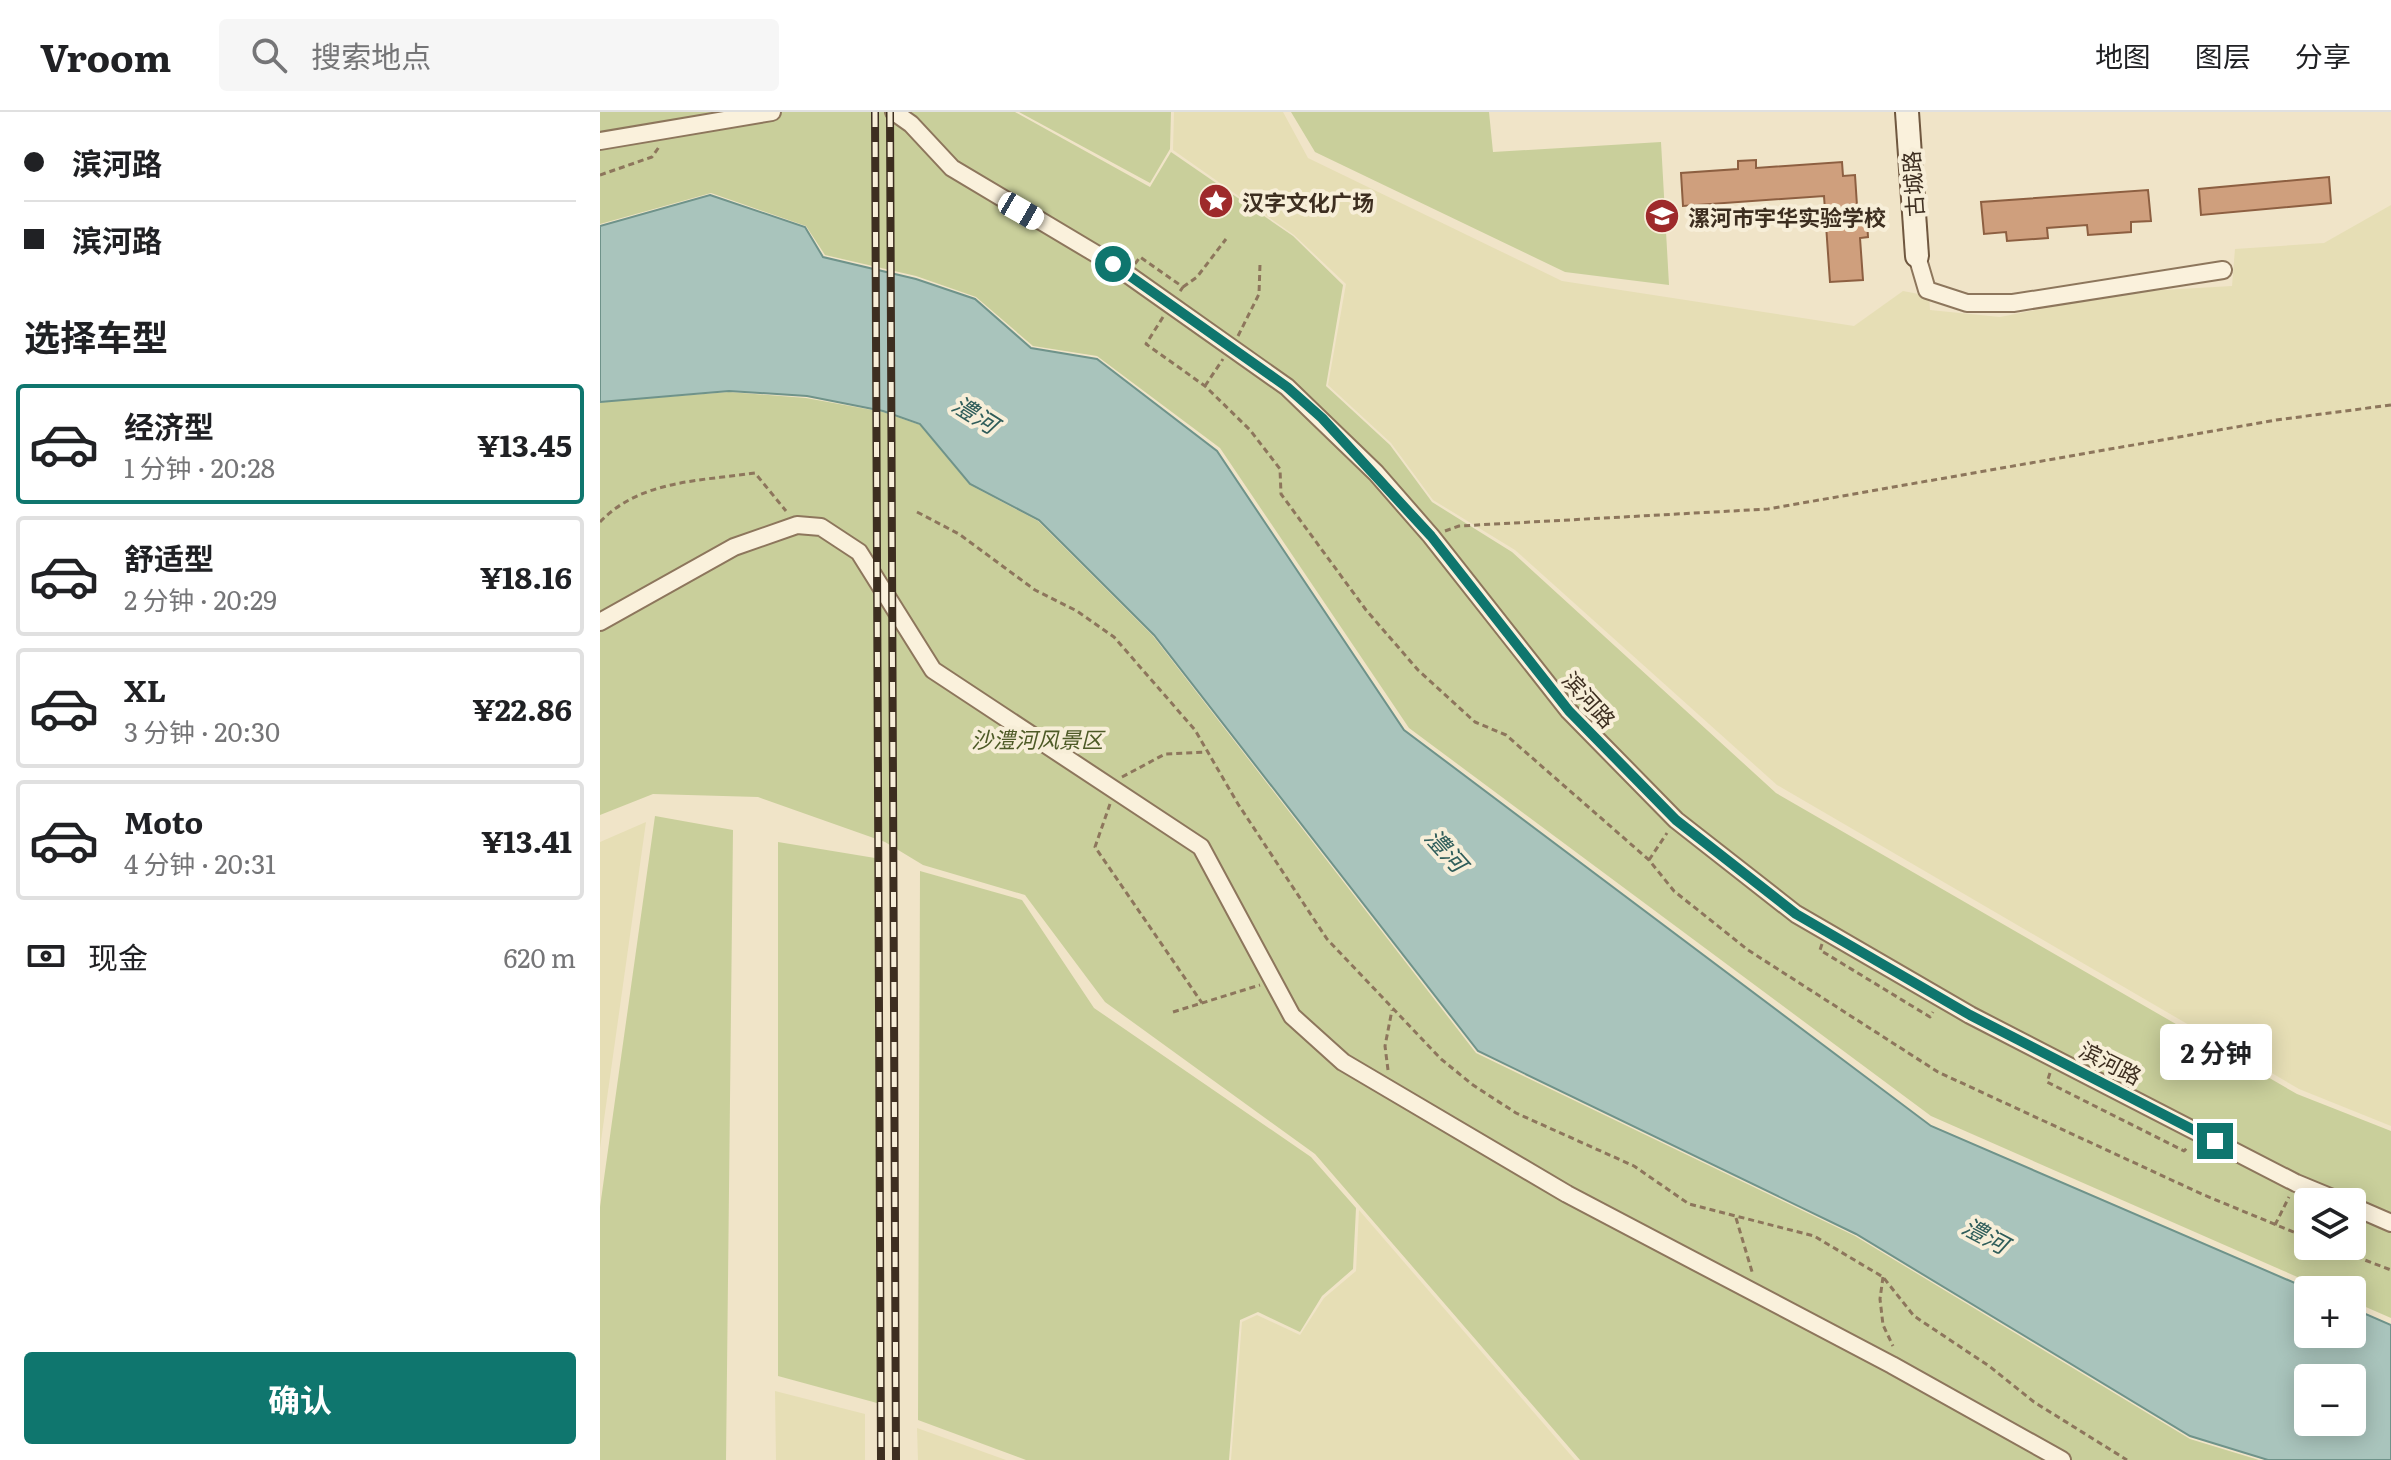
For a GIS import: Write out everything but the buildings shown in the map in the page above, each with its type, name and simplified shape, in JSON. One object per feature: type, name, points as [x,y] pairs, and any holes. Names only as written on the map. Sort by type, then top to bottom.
[{"type":"street","points":[[600,141],[772,112]]},
{"type":"street","name":"滨河路","points":[[894,112],[911,124],[952,168],[1113,264],[1287,387],[1322,418],[1431,536],[1569,711],[1676,820],[1796,914],[1970,1015],[2308,1188]]},
{"type":"street","name":"古城路","points":[[1907,112],[1917,256]]},
{"type":"street","points":[[1917,256],[1927,290],[1967,303],[2013,303],[2223,270]]},
{"type":"street","points":[[600,622],[734,547],[797,525],[821,527],[859,552],[933,670],[1201,847],[1292,1016],[1343,1062],[1567,1194],[1892,1365],[2062,1460]]},
{"type":"street","points":[[2366,1212],[2391,1223]]},
{"type":"path","points":[[600,175],[652,157],[660,146],[663,128]]},
{"type":"path","points":[[1183,287],[1197,277],[1226,239]]},
{"type":"path","points":[[1205,386],[1232,347],[1259,294],[1260,264]]},
{"type":"path","points":[[1146,344],[1170,305]]},
{"type":"path","points":[[1431,536],[1459,526],[1768,509],[2276,420],[2391,405]]},
{"type":"path","points":[[600,522],[614,508],[645,489],[755,473],[797,525]]},
{"type":"path","points":[[917,512],[959,534],[1035,590],[1077,611],[1114,637],[1164,690],[1195,730],[1327,939],[1441,1059],[1516,1113],[1634,1166],[1689,1204],[1814,1236],[1883,1277],[1914,1316],[1989,1366],[2034,1402],[2127,1460]]},
{"type":"path","points":[[1202,1003],[1095,847],[1112,786],[1165,754],[1207,752]]},
{"type":"path","points":[[1649,860],[1676,820]]},
{"type":"path","points":[[1173,1012],[1271,981]]},
{"type":"path","points":[[1391,1092],[1385,1046],[1392,1010]]},
{"type":"path","points":[[2275,1225],[2296,1183]]},
{"type":"path","points":[[1736,1218],[1756,1294]]},
{"type":"path","points":[[2365,1260],[2391,1270]]},
{"type":"path","points":[[1883,1277],[1880,1299],[1883,1325],[1893,1340],[1892,1365]]},
{"type":"shaded area","points":[[1174,112],[1283,112],[1308,158],[1562,281],[1854,326],[1903,291],[1929,296],[1930,310],[2000,317],[2128,292],[2232,286],[2235,249],[2324,243],[2391,205],[2391,1126],[2299,1089],[1777,785],[1515,550],[1433,500],[1391,443],[1328,385],[1346,284],[1294,235],[1173,150]]},
{"type":"shaded area","points":[[646,822],[600,1148],[600,842]]},
{"type":"shaded area","points":[[1359,1210],[1575,1460],[1231,1460],[1242,1322],[1257,1315],[1300,1335],[1324,1298],[1356,1271]]},
{"type":"shaded area","points":[[775,1391],[865,1414],[865,1460],[776,1460]]},
{"type":"shaded area","points":[[917,1428],[1006,1460],[918,1460]]},
{"type":"green space","points":[[600,112],[1015,112],[1150,187],[1171,152],[1293,236],[1343,285],[1326,386],[1390,445],[1432,502],[1512,552],[1776,793],[2297,1094],[2391,1131],[2391,1318],[2366,1307],[2366,1276],[2295,1276],[1931,1116],[1409,728],[1220,448],[1097,356],[1033,346],[976,297],[916,276],[825,255],[806,226],[711,193],[600,224]]},
{"type":"green space","points":[[1019,112],[1171,112],[1170,149],[1150,183]]},
{"type":"green space","points":[[1291,112],[1489,112],[1493,152],[1661,142],[1669,285],[1565,272],[1315,152]]},
{"type":"green space","name":"沙澧河风景区","points":[[729,392],[806,398],[883,412],[920,425],[970,485],[1038,521],[1153,636],[1476,1053],[1855,1236],[2190,1439],[2259,1460],[1580,1460],[1315,1154],[1105,1002],[1025,895],[923,865],[885,842],[758,797],[653,794],[600,815],[600,402]]},
{"type":"green space","points":[[655,816],[733,830],[726,1460],[600,1460],[600,1207]]},
{"type":"green space","points":[[778,842],[875,858],[877,1403],[778,1376]]},
{"type":"green space","points":[[920,871],[1022,900],[1094,1008],[1311,1157],[1356,1208],[1353,1269],[1322,1296],[1300,1332],[1258,1312],[1240,1320],[1229,1460],[1026,1460],[918,1420]]},
{"type":"water","name":"澧河","points":[[710,195],[805,227],[823,257],[916,279],[975,299],[1031,348],[1097,359],[1217,451],[1404,730],[1931,1126],[2294,1283],[2294,1348],[2366,1348],[2366,1314],[2391,1325],[2391,1460],[2268,1460],[2190,1436],[1856,1234],[1478,1051],[1154,635],[1039,520],[970,484],[920,424],[883,411],[807,396],[729,391],[600,402],[600,226]]},
{"type":"railway","points":[[875,112],[881,1460]]},
{"type":"railway","points":[[890,112],[896,1460]]},
{"type":"place","name":"汉字文化广场","points":[[1216,201]]},
{"type":"place","name":"漯河市宇华实验学校","points":[[1662,216]]},
{"type":"route","points":[[1113,264],[1287,387],[1322,418],[1431,536],[1569,711],[1676,820],[1796,914],[1970,1015],[2215,1141]]}]
